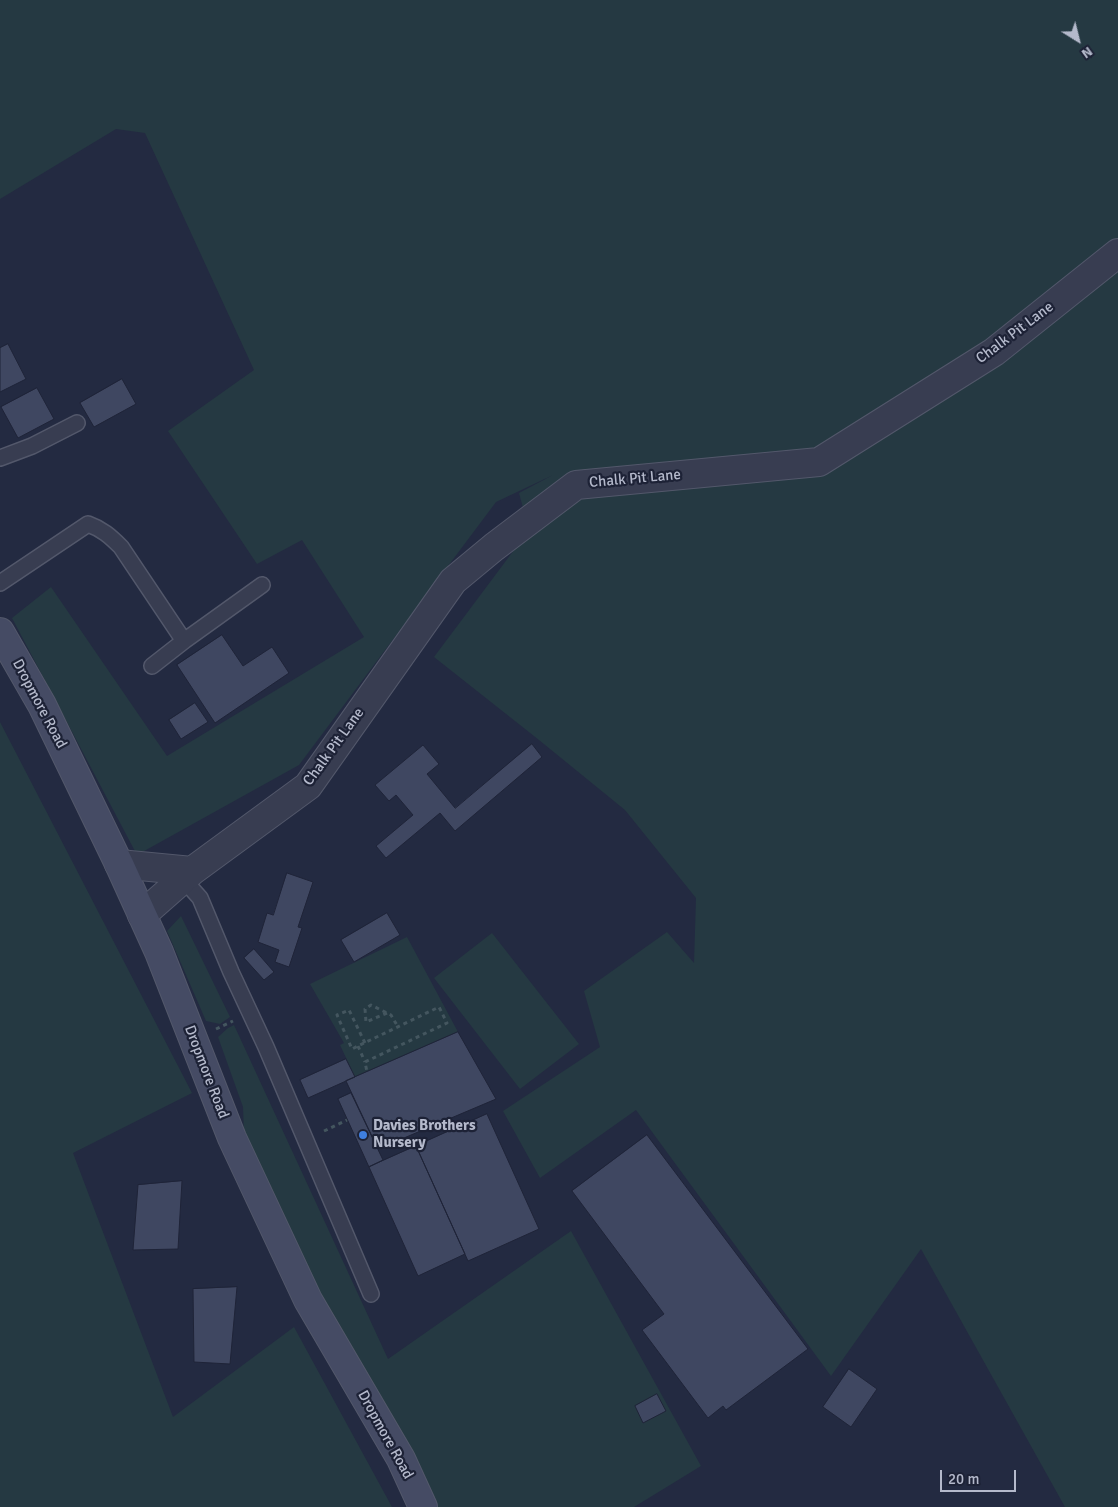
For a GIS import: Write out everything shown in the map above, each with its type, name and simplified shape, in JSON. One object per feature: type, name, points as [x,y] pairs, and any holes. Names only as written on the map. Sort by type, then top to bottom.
[{"type":"street","name":"Chalk Pit Lane","points":[[142,915],[188,875],[308,786],[453,582],[494,547],[576,485],[819,462],[994,352],[1118,253]]},
{"type":"street","name":"Dropmore Road","points":[[0,632],[42,705],[119,864],[159,952],[232,1138],[308,1300],[401,1459],[423,1507]]},
{"type":"street","points":[[119,864],[188,875]]},
{"type":"lane","points":[[0,458],[32,446],[77,423]]},
{"type":"lane","points":[[0,582],[88,524],[109,534],[121,547],[184,641]]},
{"type":"lane","points":[[152,666],[262,585]]},
{"type":"lane","points":[[188,875],[266,1047],[371,1294]]},
{"type":"path","points":[[387,1013],[366,1022],[365,1009],[371,1005],[387,1013],[391,1015],[398,1027]]},
{"type":"path","points":[[364,1043],[349,1010],[337,1015],[352,1049],[439,1007],[447,1023],[365,1062]]},
{"type":"path","points":[[193,1040],[250,1012]]},
{"type":"path","points":[[358,1046],[367,1072]]},
{"type":"path","points":[[305,1139],[348,1120]]},
{"type":"shaded area","points":[[0,0],[1118,0],[1118,1507],[1065,1507],[921,1249],[831,1376],[636,1110],[540,1178],[503,1111],[600,1047],[584,991],[667,932],[694,963],[696,898],[625,810],[434,657],[529,530],[519,493],[553,475],[496,502],[299,765],[137,855],[12,618],[51,587],[167,756],[364,637],[302,540],[257,564],[168,431],[254,370],[145,133],[116,129],[0,199]]},
{"type":"shaded area","points":[[0,722],[192,1093],[73,1153],[173,1417],[294,1327],[392,1507],[0,1507]]},
{"type":"shaded area","points":[[181,916],[230,1017],[220,1024],[206,1021],[167,931]]},
{"type":"shaded area","points":[[492,933],[579,1044],[520,1089],[434,978]]},
{"type":"shaded area","points":[[407,937],[458,1032],[355,1077],[340,1045],[344,1043],[310,984]]},
{"type":"shaded area","points":[[234,1025],[388,1359],[571,1231],[701,1466],[634,1507],[436,1507],[355,1361],[261,1175],[244,1135],[243,1107],[218,1037]]},
{"type":"building","points":[[8,344],[26,379],[0,392],[0,348]]},
{"type":"building","points":[[122,379],[136,404],[94,427],[80,403]]},
{"type":"building","points":[[37,388],[54,419],[18,438],[1,407]]},
{"type":"building","points":[[222,635],[243,666],[272,647],[289,673],[215,723],[177,665]]},
{"type":"building","points":[[195,703],[208,722],[181,739],[169,720]]},
{"type":"building","points":[[532,744],[542,757],[455,831],[440,813],[386,858],[376,846],[413,815],[396,795],[389,801],[375,785],[423,745],[439,764],[427,774],[455,808]]},
{"type":"building","points":[[287,873],[313,882],[298,927],[302,928],[289,967],[275,962],[279,950],[258,942],[267,913],[273,915]]},
{"type":"building","points":[[387,913],[400,935],[354,962],[341,940]]},
{"type":"building","points":[[254,949],[274,972],[264,980],[244,958]]},
{"type":"building","points":[[458,1032],[496,1099],[378,1149],[346,1081]]},
{"type":"building","points":[[346,1059],[355,1077],[308,1098],[300,1080]]},
{"type":"building","name":"Davies Brothers Nursery","points":[[351,1093],[383,1160],[369,1167],[338,1099]]},
{"type":"building","points":[[487,1114],[539,1229],[468,1261],[416,1146]]},
{"type":"building","points":[[647,1135],[808,1349],[726,1410],[723,1406],[708,1418],[642,1330],[664,1314],[572,1191]]},
{"type":"building","points":[[416,1146],[465,1254],[418,1276],[369,1167]]},
{"type":"building","points":[[182,1181],[178,1249],[133,1250],[138,1185]]},
{"type":"building","points":[[237,1287],[230,1364],[194,1362],[193,1289]]},
{"type":"building","points":[[849,1369],[877,1389],[851,1427],[823,1407]]},
{"type":"building","points":[[657,1394],[666,1411],[643,1423],[635,1406]]},
{"type":"place","name":"Davies Brothers Nursery","points":[[363,1135]]}]
